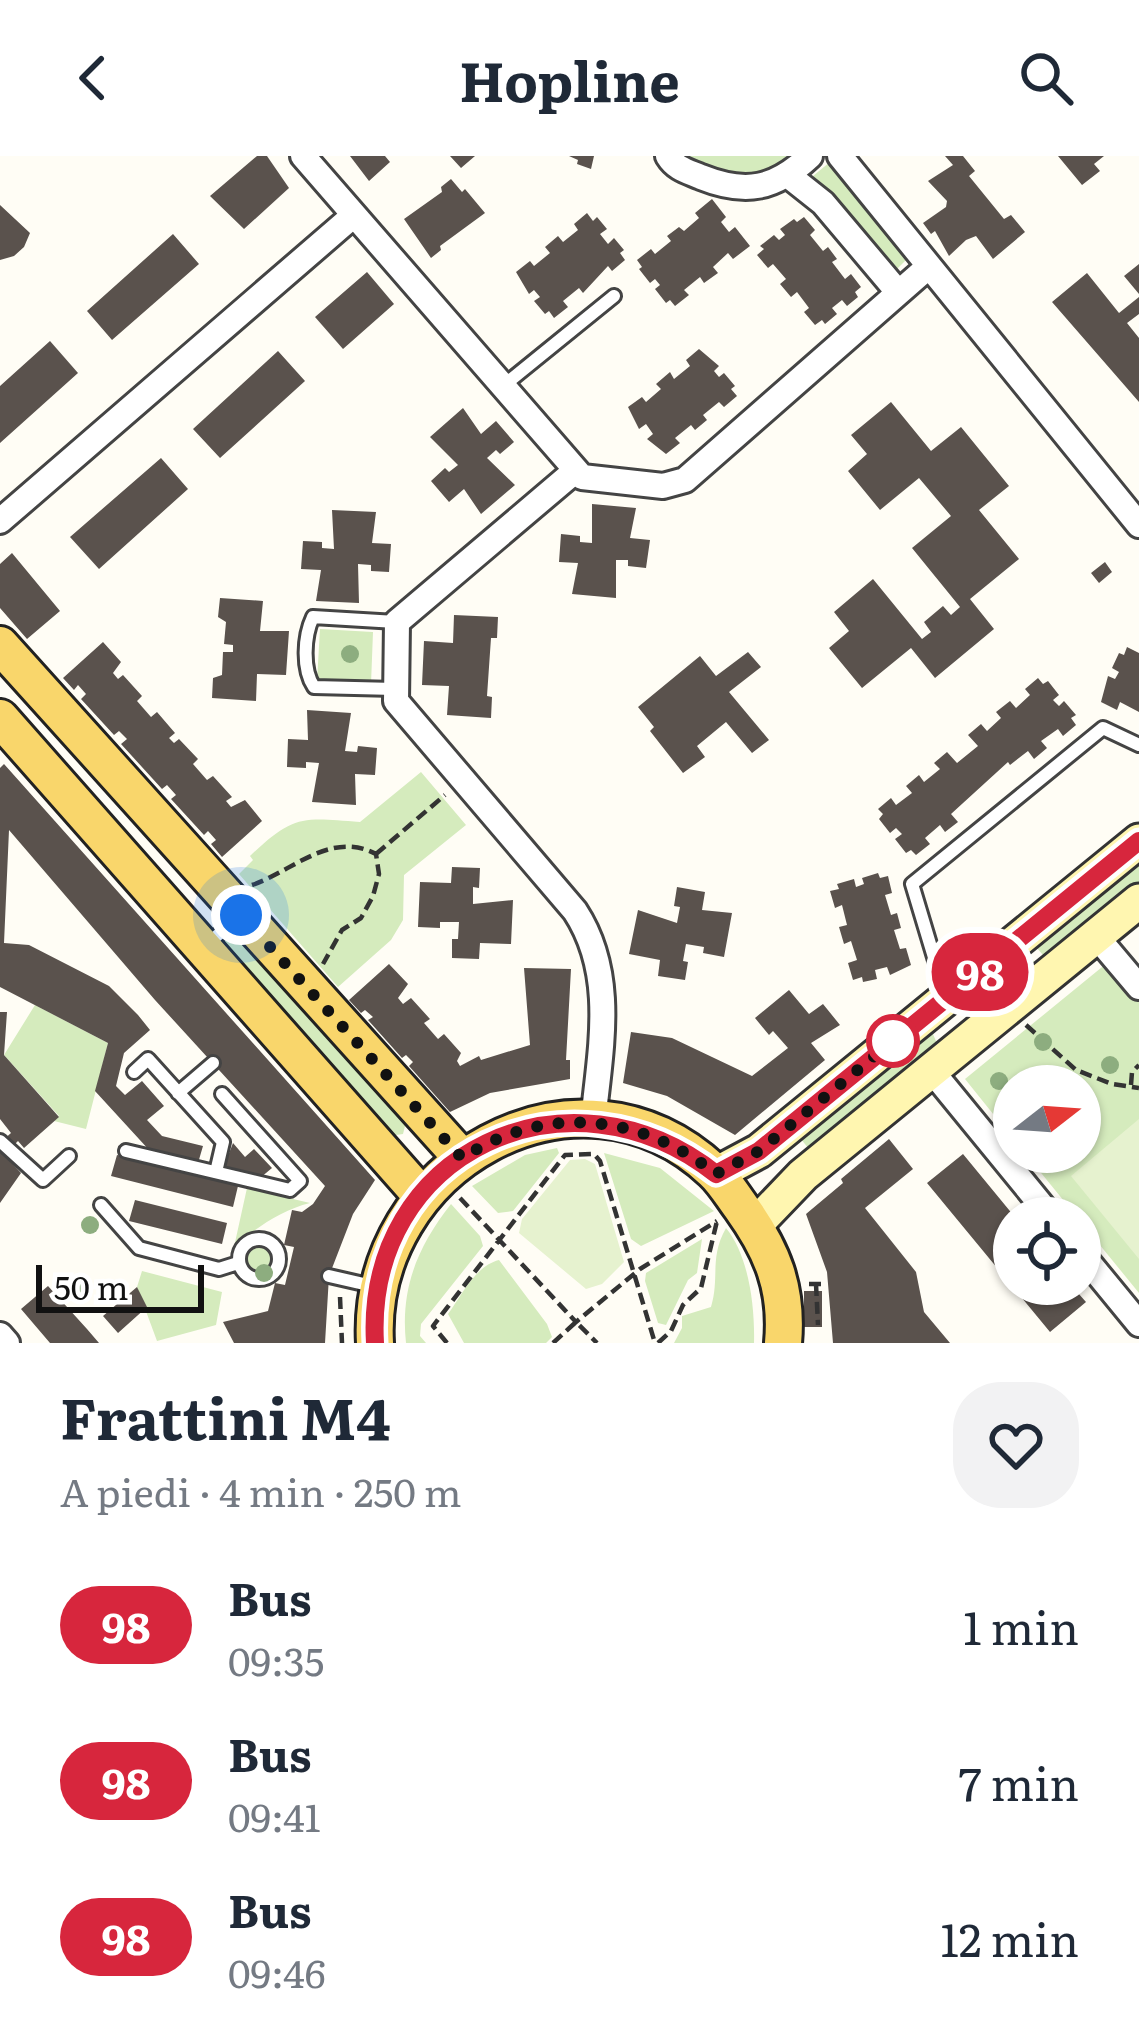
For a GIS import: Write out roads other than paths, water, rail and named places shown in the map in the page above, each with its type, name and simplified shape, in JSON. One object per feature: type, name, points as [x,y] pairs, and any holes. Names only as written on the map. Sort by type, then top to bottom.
[{"type":"main road","points":[[0,645],[305,983],[446,1182]]},
{"type":"main road","points":[[0,718],[205,946],[258,1024],[446,1182]]},
{"type":"main road","points":[[716,1174],[759,1151],[1139,841]]},
{"type":"main road","points":[[741,1220],[803,1175],[1139,901]]},
{"type":"main road","points":[[375,1343],[378,1288],[394,1239],[446,1182],[525,1128],[593,1121],[651,1134],[716,1174],[779,1282],[783,1343]]},
{"type":"main road","points":[[776,1137],[776,1151],[803,1175]]},
{"type":"street","points":[[303,156],[582,477],[678,484],[928,267]]},
{"type":"street","points":[[668,156],[675,167],[727,187],[764,186],[789,176],[810,156]]},
{"type":"street","points":[[839,156],[1139,525]]},
{"type":"street","points":[[789,176],[823,203],[898,292]]},
{"type":"street","points":[[0,521],[354,215]]},
{"type":"street","points":[[575,471],[398,622],[395,689],[396,701],[586,926],[600,964],[604,993],[593,1121]]},
{"type":"street","points":[[1096,936],[1139,987]]},
{"type":"street","points":[[931,1070],[1035,1197]]},
{"type":"street","points":[[1101,1278],[1139,1324]]},
{"type":"street","points":[[0,1335],[7,1343]]},
{"type":"lane","points":[[503,387],[614,296]]},
{"type":"lane","points":[[395,689],[314,687],[306,659],[309,623],[314,617],[398,622]]},
{"type":"lane","points":[[965,1042],[942,1003],[912,884],[1103,728],[1139,745]]},
{"type":"lane","points":[[205,946],[238,911]]},
{"type":"lane","points":[[134,1072],[148,1059],[224,1142],[216,1172]]},
{"type":"lane","points":[[178,1093],[213,1063]]},
{"type":"lane","points":[[126,1151],[290,1190],[300,1181],[221,1094]]},
{"type":"lane","points":[[0,1141],[43,1180],[69,1156]]},
{"type":"lane","points":[[101,1205],[139,1248],[219,1269],[238,1264]]},
{"type":"lane","points":[[259,1238],[275,1247],[284,1266],[258,1280],[249,1278],[238,1264],[243,1246],[259,1238]]},
{"type":"lane","points":[[329,1276],[378,1288]]}]
